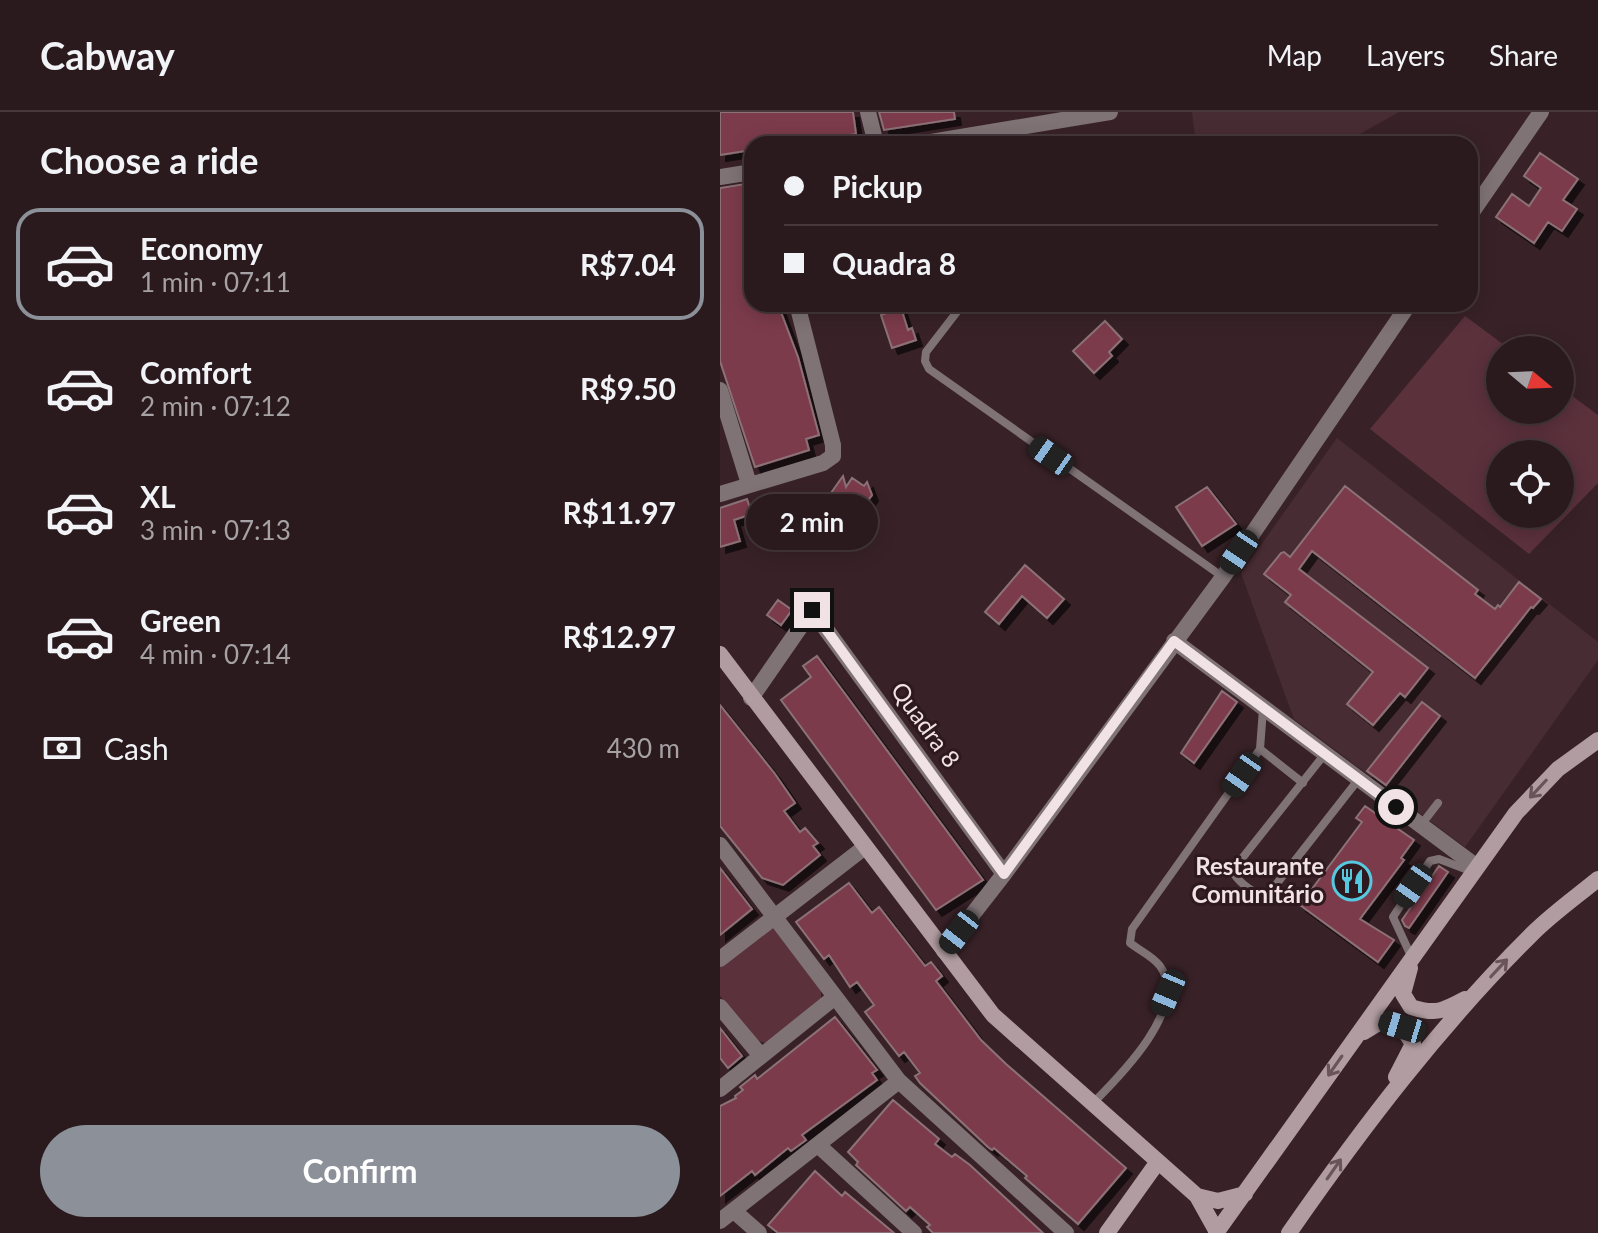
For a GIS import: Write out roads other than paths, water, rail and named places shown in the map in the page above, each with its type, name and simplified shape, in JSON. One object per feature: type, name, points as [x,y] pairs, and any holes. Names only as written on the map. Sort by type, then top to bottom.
[{"type":"main road","points":[[720,654],[993,1015],[1197,1196],[1217,1232],[1516,813],[1558,769],[1598,740]]},
{"type":"main road","points":[[1353,1142],[1476,993],[1534,931],[1598,879]]},
{"type":"main road","points":[[1412,958],[1403,994],[1411,1007],[1430,1013],[1448,1008],[1476,993]]},
{"type":"main road","points":[[1289,1233],[1404,1067],[1413,1044],[1402,1027],[1382,1021],[1355,1037]]},
{"type":"main road","points":[[1107,1233],[1157,1163]]},
{"type":"main road","points":[[1197,1196],[1218,1201],[1245,1194]]},
{"type":"street","points":[[868,112],[874,136]]},
{"type":"street","points":[[966,136],[1110,112]]},
{"type":"street","points":[[1478,203],[1541,112]]},
{"type":"street","points":[[720,177],[744,173]]},
{"type":"street","points":[[720,494],[823,463],[833,456],[833,445],[799,312]]},
{"type":"street","points":[[944,951],[1223,577],[1404,312]]},
{"type":"street","points":[[720,390],[749,484]]},
{"type":"street","name":"Quadra 8","points":[[751,698],[812,610],[1004,874]]},
{"type":"street","points":[[1174,641],[1475,870]]},
{"type":"street","points":[[720,845],[899,1081],[1066,1233]]},
{"type":"street","points":[[720,959],[865,847]]},
{"type":"street","points":[[720,1089],[835,997]]},
{"type":"street","points":[[720,1007],[761,1056]]},
{"type":"street","points":[[759,1233],[727,1216],[899,1081]]},
{"type":"street","points":[[818,1145],[914,1233]]},
{"type":"lane","points":[[1018,127],[1021,136]]},
{"type":"lane","points":[[957,312],[926,352],[925,361],[929,369],[1223,577]]},
{"type":"lane","points":[[1092,1104],[1123,1073],[1148,1041],[1168,993],[1160,967],[1130,943],[1132,929],[1260,749],[1263,709]]},
{"type":"lane","points":[[1260,749],[1303,783]]},
{"type":"lane","points":[[1324,755],[1236,866],[1234,874],[1237,878],[1261,896],[1267,896],[1358,780]]},
{"type":"lane","points":[[1421,826],[1438,803]]},
{"type":"lane","points":[[1412,958],[1393,917],[1421,873],[1434,858],[1475,870]]},
{"type":"place","name":"Restaurante Comunitário","points":[[1352,881]]}]
